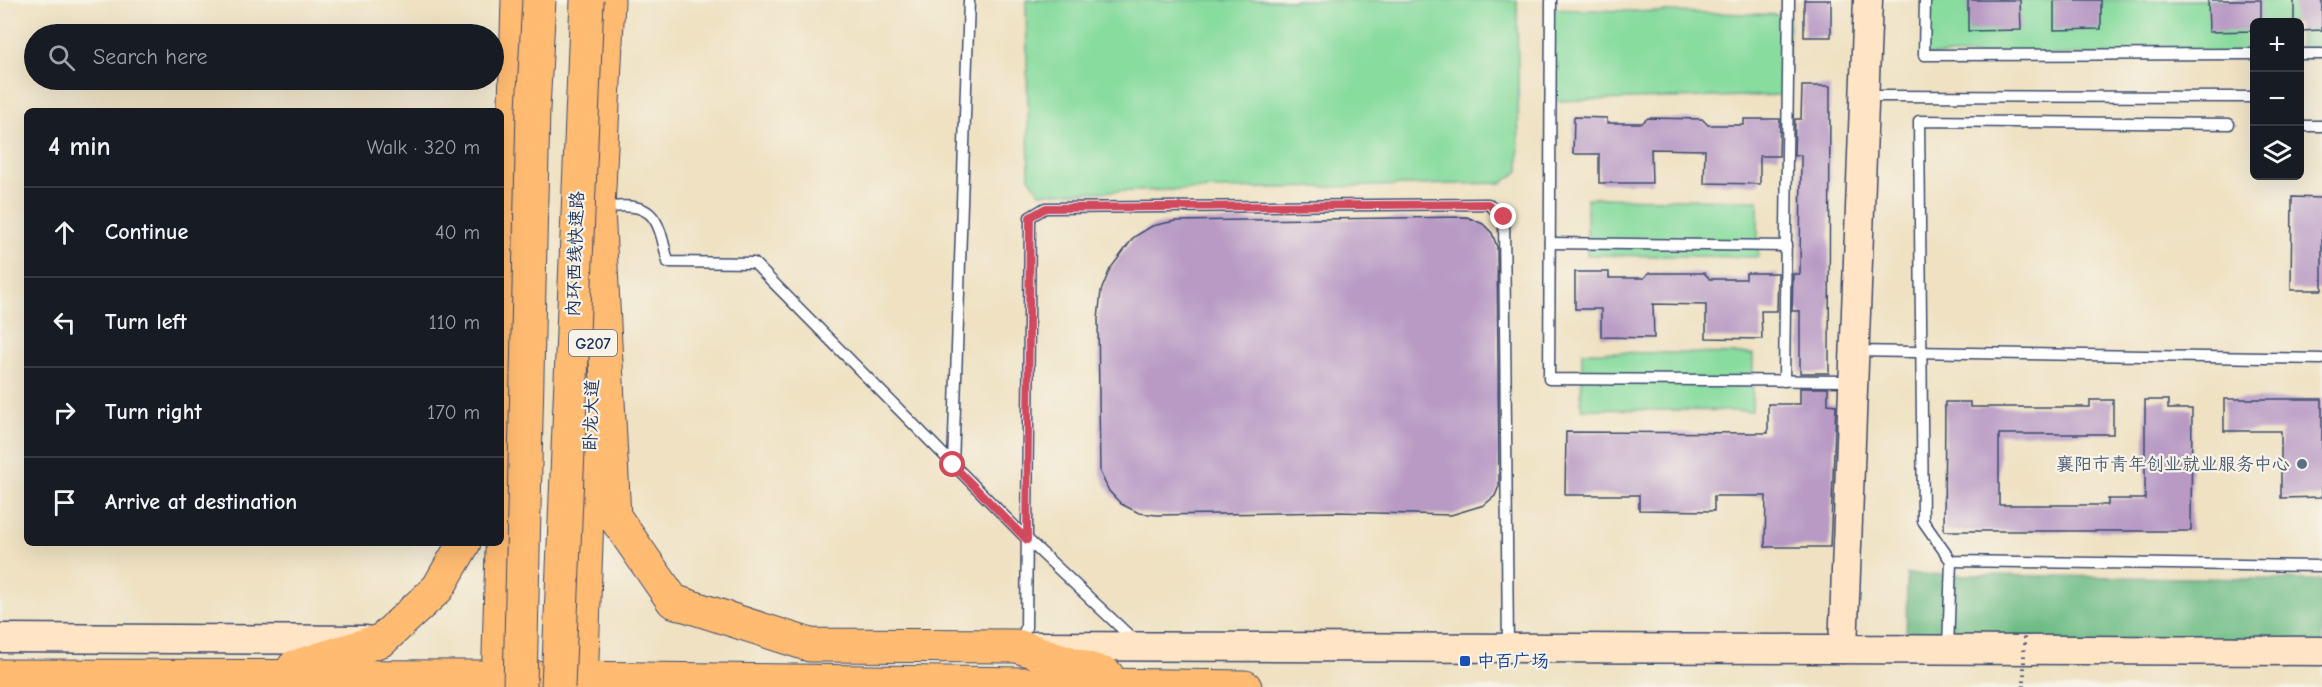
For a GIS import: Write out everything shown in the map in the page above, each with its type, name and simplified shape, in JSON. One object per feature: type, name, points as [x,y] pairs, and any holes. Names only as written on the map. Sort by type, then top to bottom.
[{"type":"highway","points":[[509,0],[507,49],[512,201]]},
{"type":"highway","points":[[506,684],[504,341],[512,201],[518,0]]},
{"type":"highway","points":[[506,684],[539,0]]},
{"type":"highway","name":"内环西线快速路","points":[[573,684],[587,0]]},
{"type":"highway","name":"卧龙大道","points":[[573,684],[608,0]]},
{"type":"highway","points":[[602,116],[617,0]]},
{"type":"highway","points":[[598,209],[614,516],[673,601],[810,645],[1017,646],[1139,686]]},
{"type":"highway","points":[[263,677],[382,640],[438,588],[462,546]]},
{"type":"highway","points":[[0,676],[263,677],[506,684],[1245,687]]},
{"type":"street","points":[[1843,649],[1868,0]]},
{"type":"street","points":[[0,638],[382,640]]},
{"type":"street","points":[[1017,646],[2322,651]]},
{"type":"lane","points":[[953,465],[969,0]]},
{"type":"lane","points":[[1551,0],[1549,379],[1854,381]]},
{"type":"lane","points":[[1784,381],[1789,0]]},
{"type":"lane","points":[[1925,0],[1924,55],[2250,54]]},
{"type":"lane","points":[[2304,54],[2322,54]]},
{"type":"lane","points":[[1866,96],[2250,97]]},
{"type":"lane","points":[[1948,650],[1951,561],[1923,520],[1919,121],[2229,124]]},
{"type":"lane","points":[[2304,126],[2322,126]]},
{"type":"lane","points":[[1017,646],[1026,628],[1030,217],[1046,208],[1488,204],[1504,217],[1508,648]]},
{"type":"lane","points":[[598,209],[623,205],[646,210],[659,223],[668,262],[754,263],[1027,540],[1141,646]]},
{"type":"lane","points":[[1550,243],[1786,246]]},
{"type":"lane","points":[[1855,351],[2322,359]]},
{"type":"lane","points":[[1951,561],[2322,566]]},
{"type":"path","points":[[2024,635],[2024,687]]},
{"type":"green space","points":[[1026,0],[1517,0],[1519,171],[1502,183],[1040,193],[1029,177]]},
{"type":"green space","points":[[1924,0],[2322,0],[2322,54],[2304,54],[2304,18],[2250,18],[2250,54],[1924,55]]},
{"type":"green space","points":[[1551,9],[1789,15],[1788,95],[1551,101]]},
{"type":"green space","points":[[1587,198],[1758,200],[1758,257],[1587,255]]},
{"type":"green space","points":[[1582,352],[1753,354],[1752,411],[1581,409]]},
{"type":"green space","points":[[1907,574],[2322,580],[2322,651],[1906,649]]},
{"type":"building","points":[[1804,0],[1831,0],[1831,37],[1804,37]]},
{"type":"building","points":[[1968,0],[2020,0],[2021,30],[1968,31]]},
{"type":"building","points":[[2054,0],[2101,0],[2101,29],[2054,30]]},
{"type":"building","points":[[2208,0],[2261,0],[2261,18],[2250,18],[2250,31],[2209,32]]},
{"type":"building","points":[[2294,0],[2322,0],[2322,30],[2304,31],[2304,18],[2294,18]]},
{"type":"building","points":[[1802,86],[1830,86],[1829,373],[1800,373],[1800,311],[1792,311],[1793,274],[1800,274],[1801,155],[1794,156],[1795,119],[1801,119]]},
{"type":"building","points":[[1574,117],[1607,118],[1607,123],[1642,123],[1648,118],[1702,119],[1708,125],[1744,125],[1744,119],[1780,119],[1779,156],[1760,156],[1760,184],[1704,183],[1705,150],[1651,149],[1652,183],[1599,183],[1599,154],[1573,154]]},
{"type":"building","points":[[2292,197],[2322,198],[2322,290],[2291,290]]},
{"type":"building","points":[[1467,217],[1483,224],[1492,233],[1497,247],[1499,486],[1495,496],[1484,505],[1451,515],[1338,512],[1157,515],[1139,513],[1121,504],[1109,491],[1100,472],[1098,319],[1101,291],[1110,269],[1134,237],[1152,226],[1175,221]]},
{"type":"building","points":[[1575,272],[1609,272],[1609,278],[1644,278],[1649,273],[1704,273],[1710,279],[1746,279],[1746,273],[1778,273],[1777,311],[1761,311],[1762,339],[1706,338],[1706,305],[1653,304],[1654,338],[1601,337],[1601,309],[1575,309]]},
{"type":"building","points":[[1800,388],[1828,388],[1828,404],[1836,405],[1830,547],[1765,547],[1766,496],[1714,496],[1714,511],[1639,510],[1639,495],[1565,495],[1566,432],[1768,433],[1768,404],[1800,404]]},
{"type":"building","name":"襄阳市青年创业就业服务中心","points":[[2224,399],[2322,399],[2322,497],[2281,498],[2281,431],[2224,431]]},
{"type":"building","points":[[2090,400],[2113,400],[2113,434],[1999,434],[1999,505],[2108,505],[2108,499],[2145,499],[2145,400],[2168,400],[2168,409],[2192,409],[2191,531],[1944,531],[1945,402],[1970,402],[1970,407],[2090,407]]},
{"type":"place","name":"襄阳市青年创业就业服务中心","points":[[2302,464]]},
{"type":"place","name":"中百广场","points":[[1465,661]]},
{"type":"route","points":[[953,465],[1027,540],[1030,217],[1046,208],[1488,204],[1504,217]]}]
